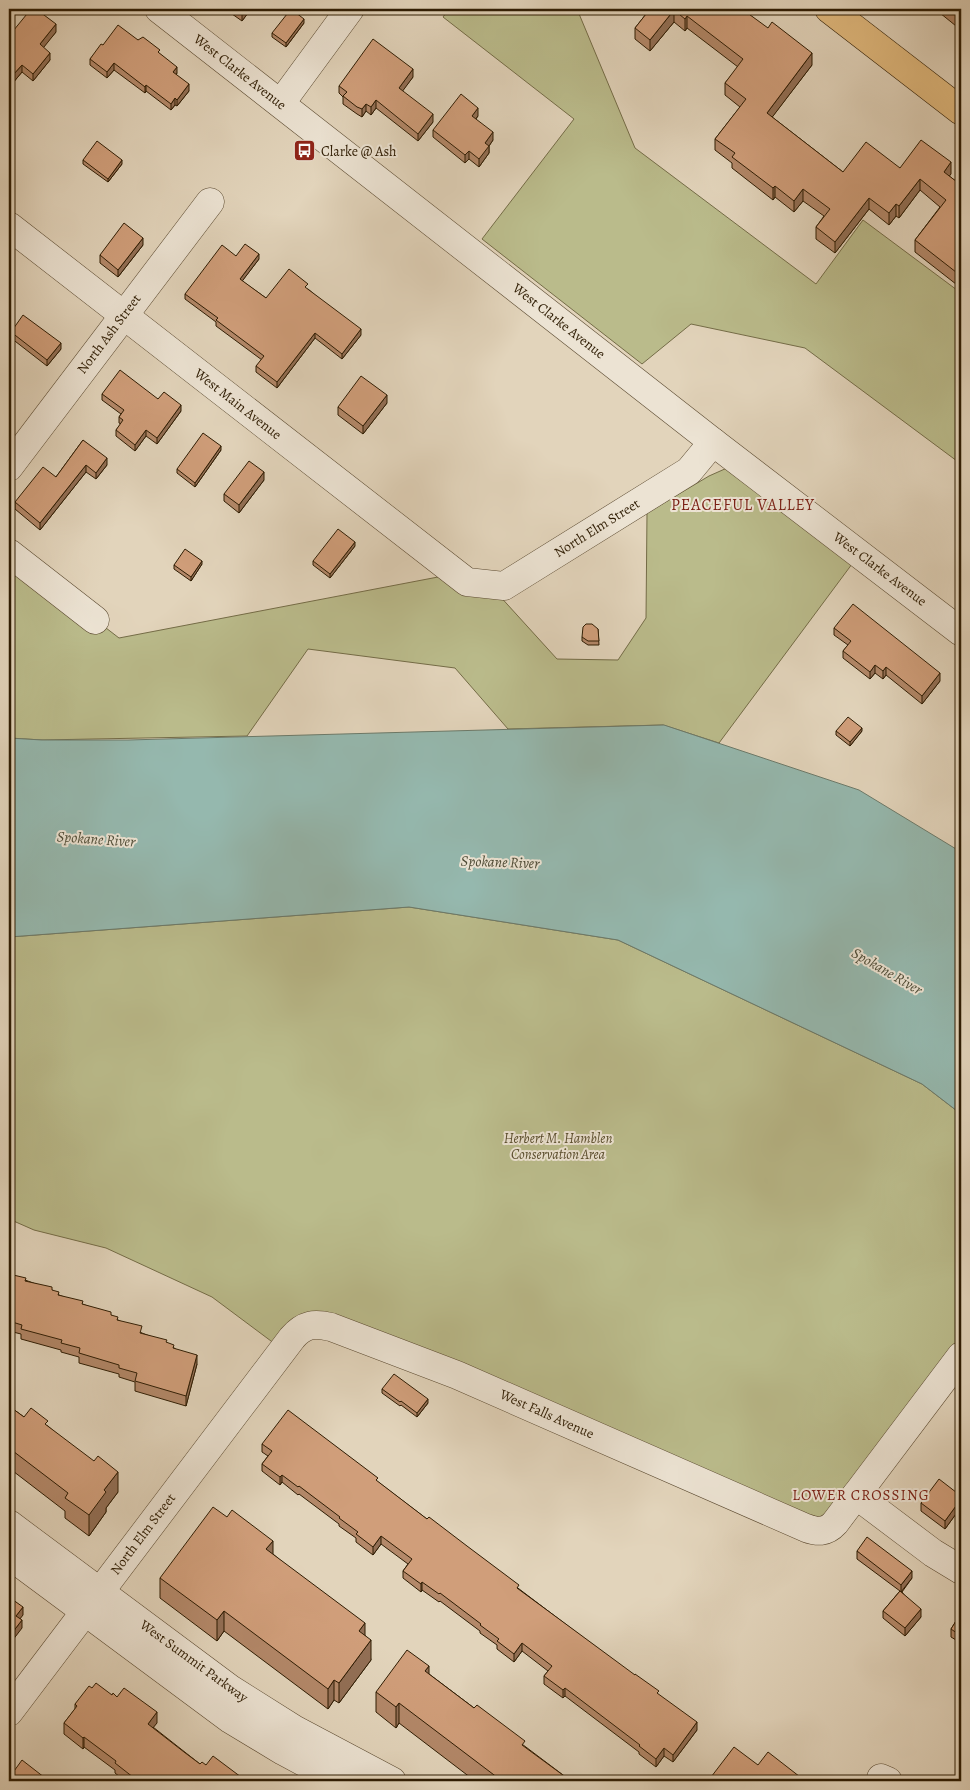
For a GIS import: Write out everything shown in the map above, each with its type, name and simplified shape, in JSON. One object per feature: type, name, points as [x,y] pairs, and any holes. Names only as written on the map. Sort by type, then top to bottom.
[{"type":"main road","points":[[829,9],[961,111]]},
{"type":"street","name":"West Clarke Avenue","points":[[159,9],[961,632]]},
{"type":"street","points":[[281,103],[350,9]]},
{"type":"street","name":"North Ash Street","points":[[9,467],[210,202]]},
{"type":"street","name":"West Main Avenue","points":[[9,226],[467,582]]},
{"type":"street","name":"North Elm Street","points":[[467,582],[504,586],[689,471],[714,442]]},
{"type":"street","points":[[9,553],[95,620]]},
{"type":"street","name":"West Falls Avenue","points":[[278,1356],[296,1334],[306,1326],[320,1324],[331,1327],[457,1375],[806,1528],[823,1531],[831,1528],[856,1495]]},
{"type":"street","name":"North Elm Street","points":[[9,1712],[278,1356]]},
{"type":"street","points":[[961,1356],[856,1495],[934,1553],[961,1570]]},
{"type":"street","name":"West Summit Parkway","points":[[9,1524],[92,1601],[230,1719],[283,1751],[340,1781]]},
{"type":"street","name":"West Summit Parkway","points":[[9,1555],[92,1601],[294,1729],[392,1781]]},
{"type":"green space","points":[[449,9],[577,9],[635,148],[816,284],[863,220],[961,293],[961,464],[805,348],[691,324],[642,364],[482,239],[574,119],[443,17]]},
{"type":"green space","points":[[727,468],[855,560],[719,743],[663,725],[508,729],[455,668],[308,649],[247,736],[42,740],[9,738],[9,553],[119,638],[438,577],[497,593],[557,659],[618,660],[646,618],[647,513],[709,476]]},
{"type":"green space","name":"Herbert M. Hamblen Conservation Area","points":[[409,907],[618,940],[922,1084],[961,1114],[961,1337],[819,1523],[337,1321],[275,1344],[212,1297],[106,1248],[34,1230],[9,1219],[9,937]]},
{"type":"water","name":"Spokane River","points":[[664,725],[859,790],[961,852],[961,1114],[922,1084],[618,940],[409,907],[9,937],[9,738],[128,740]]},
{"type":"building","points":[[31,9],[36,9],[56,24],[40,44],[50,53],[33,74],[22,65],[12,76],[9,73],[9,36]]},
{"type":"building","points":[[235,9],[246,9],[242,14]]},
{"type":"building","points":[[291,9],[304,19],[286,43],[272,33]]},
{"type":"building","points":[[650,9],[742,9],[768,28],[772,22],[812,53],[767,113],[843,172],[866,142],[900,168],[921,140],[951,162],[944,172],[961,185],[961,276],[915,240],[946,200],[920,179],[899,206],[896,204],[889,213],[869,198],[835,242],[816,227],[830,209],[803,189],[794,201],[775,186],[773,188],[732,157],[735,153],[715,139],[746,99],[725,83],[743,59],[687,16],[685,19],[674,10],[650,40],[635,28]]},
{"type":"building","points":[[949,9],[961,9],[961,19]]},
{"type":"building","points":[[118,25],[138,40],[143,37],[177,67],[173,72],[189,84],[177,100],[175,98],[171,104],[114,63],[107,72],[90,59]]},
{"type":"building","points":[[373,39],[413,69],[399,88],[433,114],[418,134],[376,100],[371,107],[366,104],[362,109],[343,96],[347,92],[339,86]]},
{"type":"building","points":[[461,94],[478,108],[472,116],[493,132],[485,143],[489,146],[479,159],[469,151],[465,155],[433,130]]},
{"type":"building","points":[[97,141],[122,160],[108,179],[83,160]]},
{"type":"building","points":[[124,223],[143,238],[118,270],[100,255]]},
{"type":"building","points":[[245,244],[259,254],[240,279],[266,298],[289,269],[308,284],[305,287],[361,329],[342,354],[315,333],[277,382],[256,366],[264,356],[185,294],[222,245],[236,256]]},
{"type":"building","points":[[23,315],[61,343],[47,360],[11,332]]},
{"type":"building","points":[[120,370],[158,399],[164,392],[181,405],[157,438],[146,430],[135,445],[116,430],[123,420],[119,417],[124,410],[102,394]]},
{"type":"building","points":[[361,376],[387,395],[363,426],[338,407]]},
{"type":"building","points":[[203,433],[221,446],[195,483],[177,469]]},
{"type":"building","points":[[83,440],[107,458],[96,473],[86,465],[40,523],[15,502],[43,467],[56,477]]},
{"type":"building","points":[[249,461],[264,472],[239,505],[224,494]]},
{"type":"building","points":[[338,529],[355,542],[330,574],[313,561]]},
{"type":"building","points":[[185,549],[202,561],[191,577],[174,565]]},
{"type":"building","points":[[853,604],[940,673],[922,696],[886,667],[883,671],[875,665],[870,672],[843,651],[851,641],[834,628]]},
{"type":"building","points":[[586,624],[592,624],[598,629],[599,641],[588,641],[582,637],[583,627]]},
{"type":"building","points":[[848,717],[862,728],[850,742],[836,731]]},
{"type":"building","points":[[9,1274],[26,1278],[25,1281],[52,1287],[52,1290],[59,1292],[58,1295],[83,1301],[82,1304],[111,1312],[111,1315],[118,1317],[117,1320],[142,1326],[140,1333],[167,1340],[166,1342],[174,1345],[173,1348],[197,1355],[186,1396],[135,1381],[137,1373],[119,1368],[119,1365],[79,1353],[80,1348],[61,1343],[62,1340],[21,1329],[22,1325],[9,1321]]},
{"type":"building","points":[[394,1374],[428,1399],[417,1413],[382,1389]]},
{"type":"building","points":[[9,1406],[24,1417],[31,1408],[48,1421],[45,1424],[94,1461],[98,1456],[118,1472],[104,1490],[106,1492],[89,1515],[65,1498],[68,1493],[9,1448]]},
{"type":"building","points":[[288,1410],[378,1478],[376,1480],[427,1519],[429,1517],[519,1585],[517,1588],[659,1691],[657,1693],[697,1722],[673,1755],[664,1748],[656,1759],[565,1688],[563,1690],[544,1676],[552,1666],[522,1643],[514,1654],[497,1641],[499,1639],[481,1624],[440,1593],[422,1582],[421,1584],[403,1571],[412,1559],[381,1536],[373,1547],[356,1534],[358,1532],[340,1517],[299,1486],[282,1475],[280,1477],[262,1464],[272,1451],[262,1444]]},
{"type":"building","points":[[939,1479],[961,1496],[961,1499],[945,1521],[921,1503]]},
{"type":"building","points":[[213,1507],[227,1517],[232,1510],[273,1541],[266,1549],[365,1623],[359,1631],[371,1640],[339,1683],[334,1680],[328,1689],[224,1611],[217,1620],[160,1578]]},
{"type":"building","points":[[867,1537],[912,1571],[901,1585],[857,1551]]},
{"type":"building","points":[[900,1591],[921,1609],[905,1628],[883,1611]]},
{"type":"building","points":[[9,1597],[23,1607],[16,1616],[22,1620],[9,1637]]},
{"type":"building","points":[[961,1613],[961,1636],[951,1629]]},
{"type":"building","points":[[407,1650],[429,1666],[425,1671],[474,1708],[477,1705],[525,1741],[522,1745],[571,1781],[502,1781],[399,1703],[396,1707],[376,1692]]},
{"type":"building","points":[[96,1683],[117,1697],[124,1688],[157,1712],[148,1724],[200,1764],[202,1762],[206,1765],[213,1756],[245,1780],[138,1781],[115,1763],[116,1761],[64,1723],[77,1706],[75,1704],[89,1686],[92,1688]]},
{"type":"building","points":[[734,1747],[758,1765],[768,1752],[804,1780],[708,1781]]},
{"type":"building","points":[[22,1760],[49,1781],[9,1781],[9,1778]]},
{"type":"building","points":[[575,1776],[582,1781],[571,1781]]},
{"type":"place","name":"Clarke @ Ash","points":[[305,151]]},
{"type":"district","name":"PEACEFUL VALLEY","points":[[743,505]]},
{"type":"district","name":"LOWER CROSSING","points":[[861,1495]]}]
